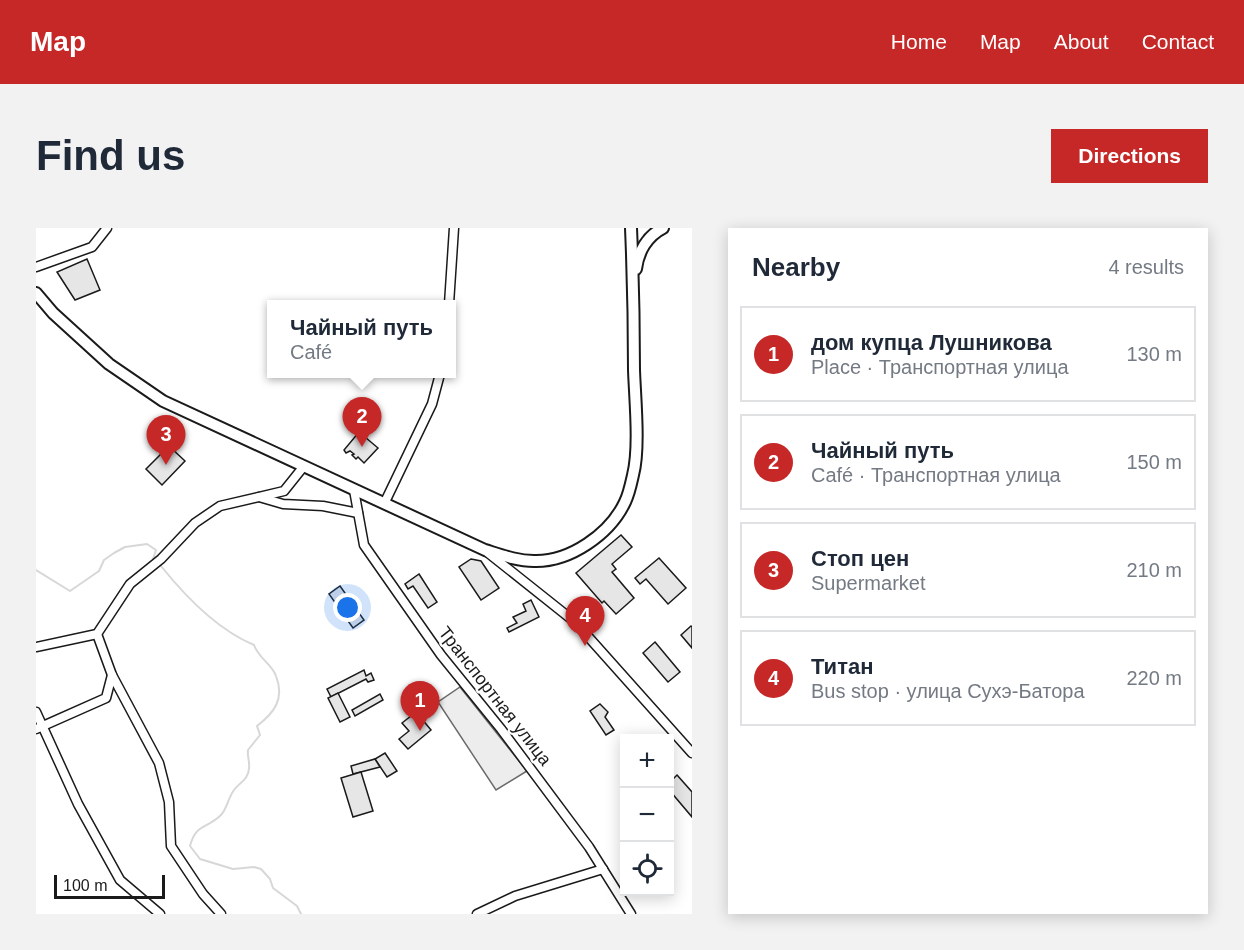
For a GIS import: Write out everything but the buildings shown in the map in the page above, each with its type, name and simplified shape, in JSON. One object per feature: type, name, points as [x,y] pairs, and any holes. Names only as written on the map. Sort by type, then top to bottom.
[{"type":"main road","points":[[36,293],[109,364],[163,401],[485,550],[517,560],[555,559],[578,550],[610,523],[625,502],[634,473],[631,228]]},
{"type":"main road","points":[[633,300],[637,264],[643,246],[650,237],[663,228]]},
{"type":"street","points":[[36,267],[92,247],[107,228]]},
{"type":"street","points":[[450,300],[454,228]]},
{"type":"street","points":[[384,504],[432,404],[439,378]]},
{"type":"street","points":[[36,647],[97,634],[130,584],[161,559],[195,523],[220,506],[284,491],[304,466]]},
{"type":"street","name":"Транспортная улица","points":[[354,490],[364,545],[441,655],[501,729],[603,868],[631,914]]},
{"type":"street","points":[[255,496],[283,504],[323,506],[358,513]]},
{"type":"street","points":[[485,550],[575,622],[692,753]]},
{"type":"street","points":[[97,634],[112,675],[159,763],[169,802],[171,846],[203,894],[221,914]]},
{"type":"street","points":[[39,728],[106,698],[112,675]]},
{"type":"street","points":[[36,712],[39,728],[120,880],[160,914]]},
{"type":"street","points":[[477,914],[515,896],[603,868]]},
{"type":"shaded area","points":[[460,687],[527,771],[496,790],[438,702]]},
{"type":"waterway","points":[[36,570],[70,591],[99,571],[104,560],[125,547],[147,544],[156,550],[153,559],[155,560]]},
{"type":"waterway","points":[[161,566],[203,611],[228,631],[254,645],[272,668],[279,692],[273,711],[257,726],[260,735],[248,750],[249,772],[232,793],[223,813],[195,833],[190,846],[200,859],[233,869],[254,867],[261,869],[270,879],[273,888],[297,906],[301,914]]},
{"type":"place","name":"Чайный путь","points":[[362,447]]},
{"type":"place","name":"Стоп цен","points":[[166,465]]},
{"type":"place","name":"Титан","points":[[585,646]]},
{"type":"place","name":"дом купца Лушникова","points":[[420,731]]}]
